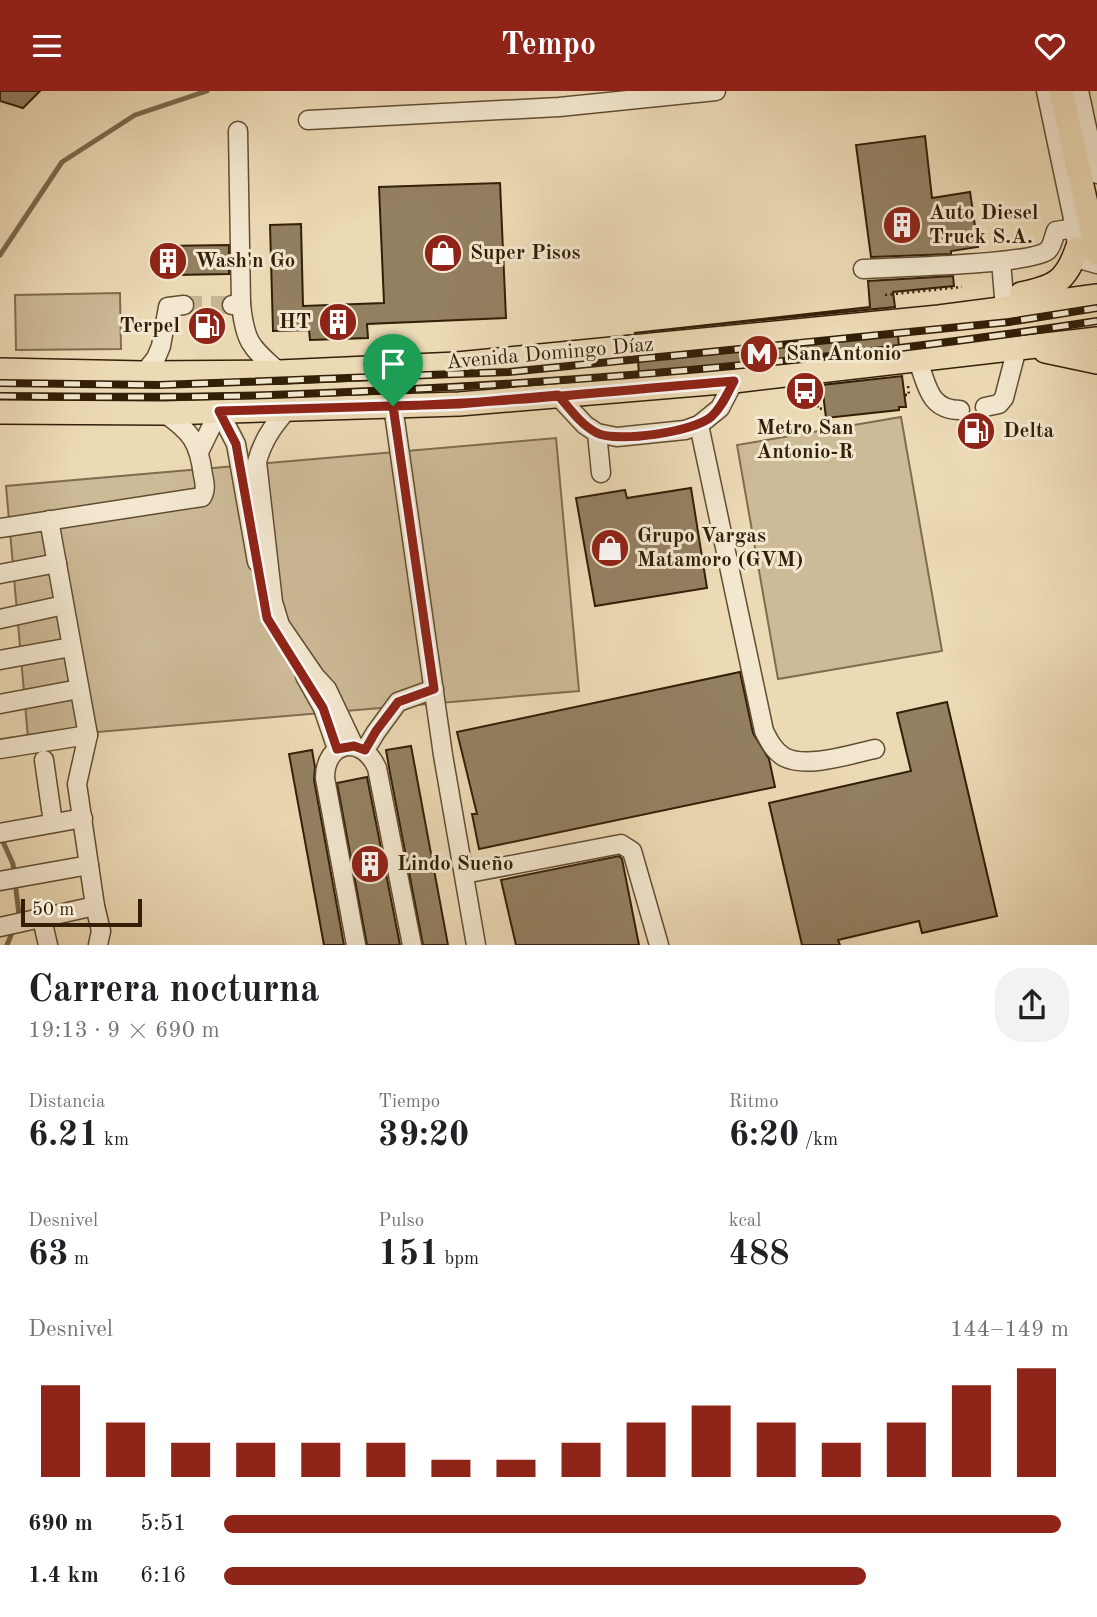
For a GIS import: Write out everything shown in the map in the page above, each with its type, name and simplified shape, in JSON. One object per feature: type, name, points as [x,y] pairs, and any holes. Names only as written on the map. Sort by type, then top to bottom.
[{"type":"main road","points":[[939,317],[980,300],[1050,286],[1070,269],[1086,242],[1061,91]]},
{"type":"main road","name":"Avenida Domingo Díaz","points":[[0,370],[279,372],[457,364],[939,317],[1097,296]]},
{"type":"main road","name":"Avenida Domingo Díaz","points":[[0,412],[164,412],[459,404],[734,381],[1097,339]]},
{"type":"main road","points":[[1023,348],[1097,362]]},
{"type":"street","points":[[308,120],[557,99],[716,91]]},
{"type":"street","points":[[1046,91],[1086,242],[1083,260],[1097,264]]},
{"type":"street","points":[[1079,91],[1097,174]]},
{"type":"street","points":[[238,131],[236,304],[248,342],[279,372]]},
{"type":"street","points":[[863,269],[1001,261],[1044,253],[1053,244],[1055,231],[1086,242]]},
{"type":"street","points":[[1001,261],[1004,297]]},
{"type":"street","points":[[144,373],[156,358],[161,346],[168,307],[184,305]]},
{"type":"street","points":[[985,407],[999,404],[1004,398],[1023,348]]},
{"type":"street","points":[[918,361],[932,398],[948,410],[960,410]]},
{"type":"street","points":[[558,395],[585,425],[597,433],[617,437],[685,430],[699,425],[720,408],[734,381]]},
{"type":"street","points":[[393,406],[434,689],[476,945]]},
{"type":"street","points":[[288,409],[271,431],[260,450],[257,462],[273,603],[280,625],[327,689],[352,748]]},
{"type":"street","points":[[200,450],[219,411]]},
{"type":"street","points":[[219,411],[236,444],[267,618],[323,708],[352,748],[372,756],[377,768],[412,945]]},
{"type":"street","points":[[0,528],[202,496],[205,489],[200,450],[177,422],[164,412]]},
{"type":"street","points":[[699,425],[764,731],[772,747],[784,757],[810,762],[875,749]]},
{"type":"street","points":[[597,433],[601,473]]},
{"type":"street","points":[[49,520],[88,735],[77,784],[101,931],[98,945]]},
{"type":"street","points":[[0,574],[57,563]]},
{"type":"street","points":[[0,619],[64,605]]},
{"type":"street","points":[[0,660],[71,647]]},
{"type":"street","points":[[0,704],[79,689]]},
{"type":"street","points":[[356,945],[325,766],[330,755],[352,748],[376,731],[398,702],[434,689]]},
{"type":"street","points":[[0,749],[88,735]]},
{"type":"street","points":[[44,760],[53,823]]},
{"type":"street","points":[[0,833],[83,818]]},
{"type":"street","points":[[464,874],[621,844],[632,851],[659,945]]},
{"type":"street","points":[[0,881],[89,865]]},
{"type":"street","points":[[0,927],[95,906]]},
{"type":"street","points":[[42,919],[48,945]]},
{"type":"path","points":[[885,295],[962,287],[964,307]]},
{"type":"path","points":[[818,409],[825,408]]},
{"type":"shaded area","points":[[120,293],[121,349],[16,350],[15,295]]},
{"type":"shaded area","points":[[901,417],[942,651],[778,679],[737,445]]},
{"type":"shaded area","points":[[556,438],[579,691],[28,738],[6,486]]},
{"type":"building","points":[[0,91],[40,91],[23,108],[0,101]]},
{"type":"building","name":"Auto Diesel Truck S.A.","points":[[925,136],[932,198],[970,192],[978,247],[951,251],[951,254],[871,257],[856,145]]},
{"type":"building","name":"Super Pisos","points":[[500,183],[506,318],[367,324],[368,338],[310,340],[309,330],[273,331],[270,225],[301,224],[303,306],[384,303],[379,187]]},
{"type":"building","points":[[229,245],[229,274],[161,277],[161,246]]},
{"type":"building","points":[[953,276],[954,286],[893,292],[895,307],[634,333],[870,307],[868,281]]},
{"type":"building","points":[[898,335],[899,348],[639,375],[638,360]]},
{"type":"building","points":[[902,376],[906,407],[826,418],[822,385]]},
{"type":"building","points":[[691,488],[707,588],[595,606],[576,498],[625,490],[627,498]]},
{"type":"building","points":[[740,672],[753,733],[769,759],[775,787],[479,849],[472,814],[477,814],[457,732]]},
{"type":"building","points":[[947,702],[997,916],[922,933],[919,921],[838,940],[840,945],[802,945],[769,803],[911,771],[897,713]]},
{"type":"building","points":[[411,746],[448,945],[423,945],[390,773],[386,750]]},
{"type":"building","points":[[312,750],[314,780],[344,945],[324,945],[289,754]]},
{"type":"building","name":"Lindo Sueño","points":[[367,777],[400,945],[367,945],[337,783]]},
{"type":"building","points":[[619,856],[622,859],[639,945],[516,945],[501,880]]},
{"type":"waterway","points":[[0,255],[62,162],[135,115],[207,91]]},
{"type":"waterway","points":[[0,835],[13,864],[19,915],[17,919]]},
{"type":"waterway","points":[[7,945],[14,928]]},
{"type":"tunnel","points":[[184,305],[230,305]]},
{"type":"railway","points":[[0,383],[159,385],[509,372],[1009,322],[1097,308]]},
{"type":"railway","points":[[0,396],[271,395],[582,379],[892,349],[1097,321]]},
{"type":"place","name":"Auto Diesel Truck S.A.","points":[[902,225]]},
{"type":"place","name":"Super Pisos","points":[[443,253]]},
{"type":"place","name":"Wash'n Go","points":[[168,261]]},
{"type":"place","name":"HT","points":[[338,322]]},
{"type":"place","name":"Terpel","points":[[207,326]]},
{"type":"place","name":"San Antonio","points":[[759,354]]},
{"type":"place","name":"Metro San Antonio-R","points":[[805,391]]},
{"type":"place","name":"Delta","points":[[976,431]]},
{"type":"place","name":"Grupo Vargas Matamoro (GVM)","points":[[610,548]]},
{"type":"place","name":"Lindo Sueño","points":[[370,864]]},
{"type":"route","points":[[393,406],[434,689],[398,702],[365,750],[354,746],[337,749],[323,708],[300,667],[267,618],[236,444],[219,411],[459,404],[558,395],[585,425],[597,433],[617,437],[685,430],[699,425],[720,408],[734,381],[558,395],[459,404],[393,406]]}]
